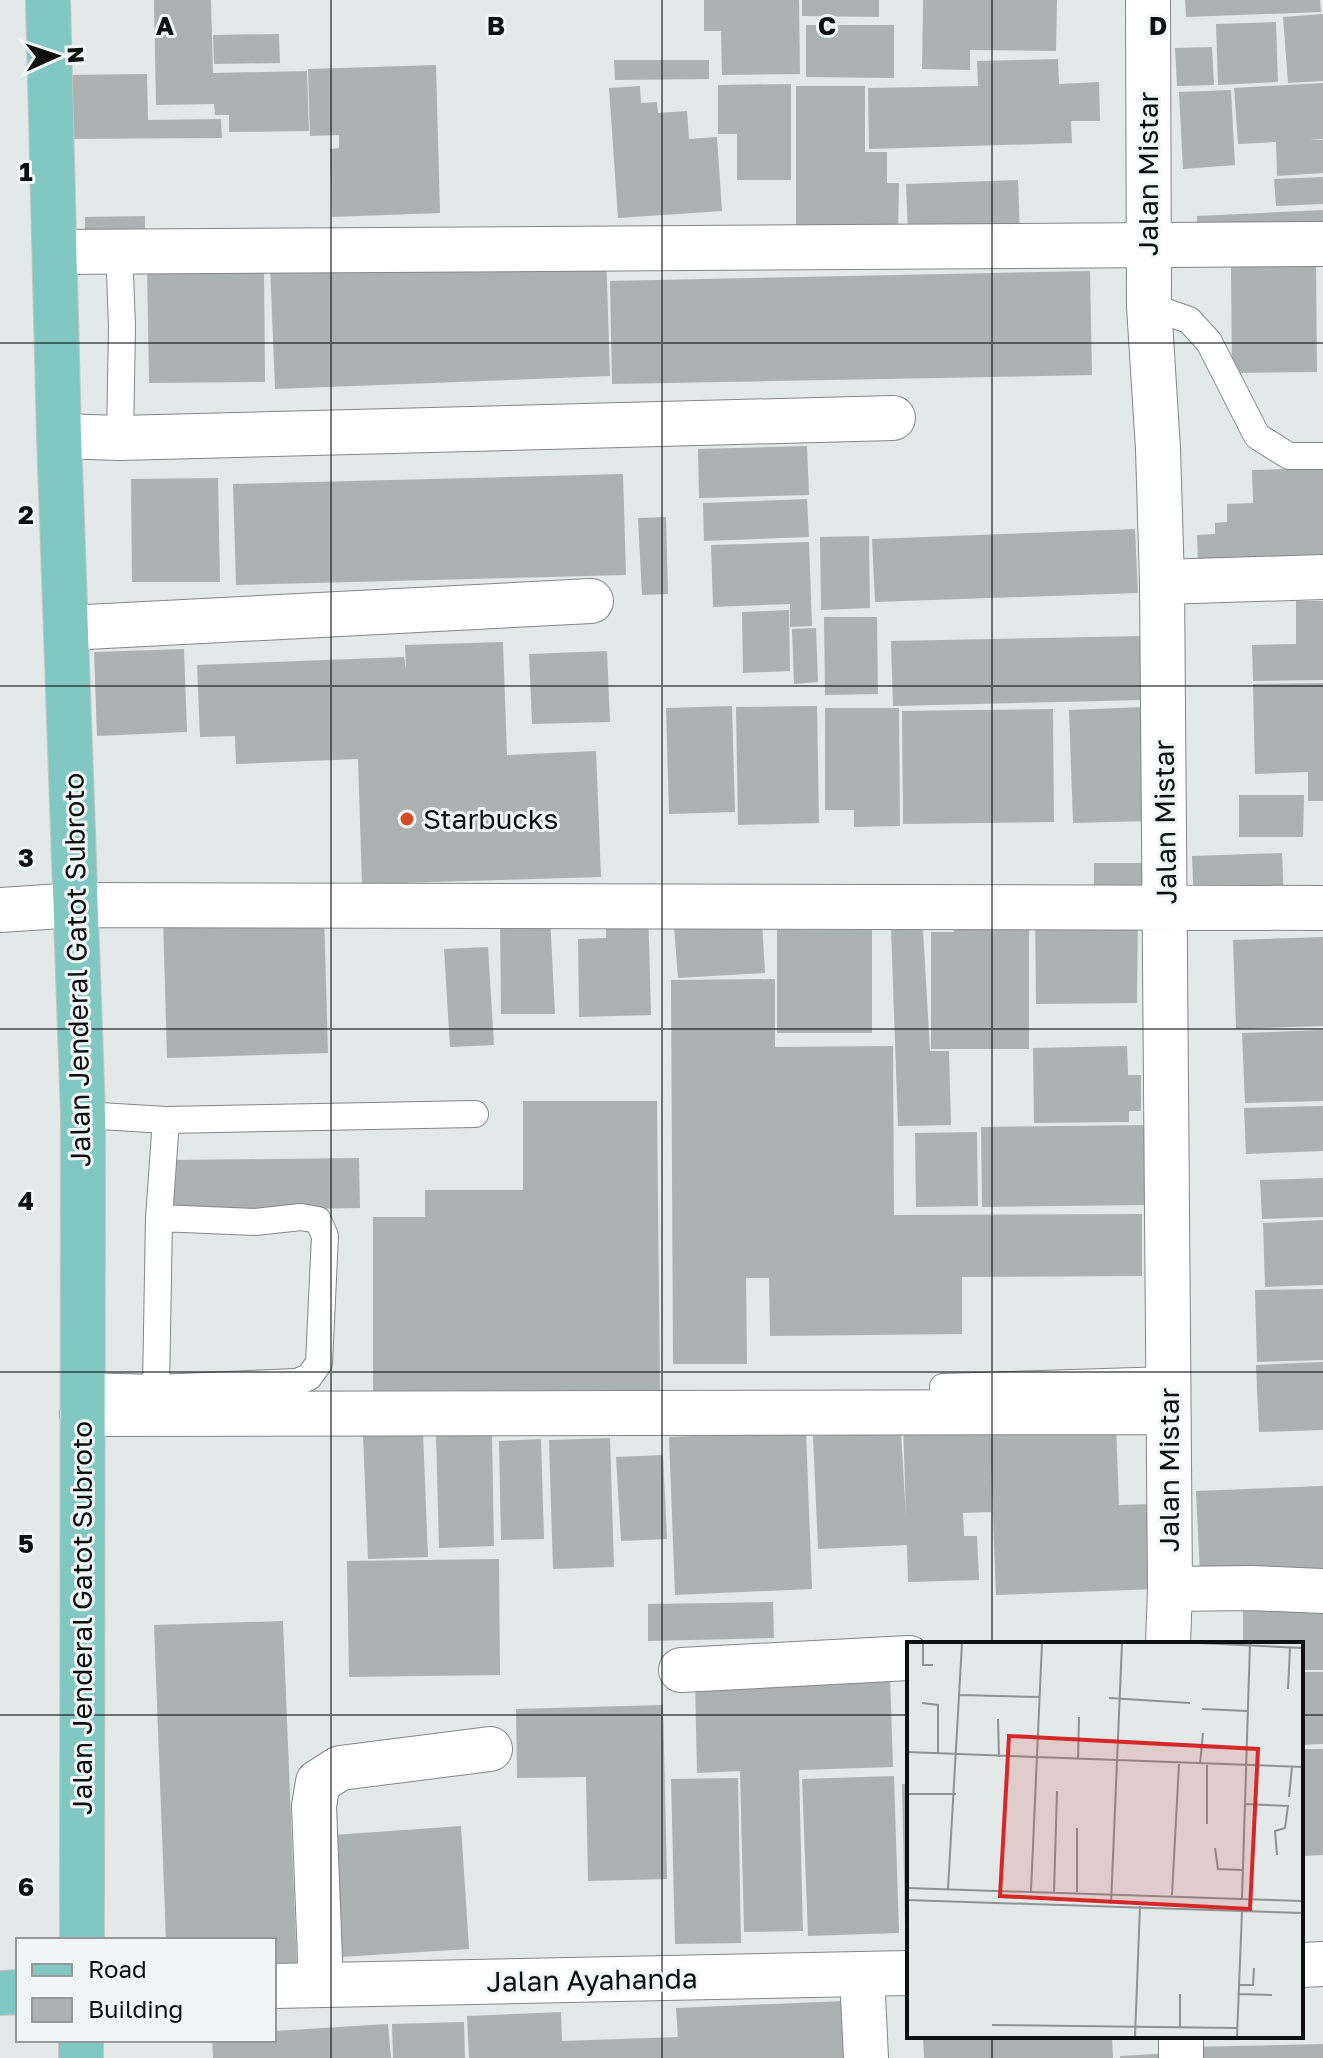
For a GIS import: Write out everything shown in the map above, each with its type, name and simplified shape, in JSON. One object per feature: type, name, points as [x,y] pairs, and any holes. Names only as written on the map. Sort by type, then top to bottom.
[{"type":"main road","name":"Jalan Jenderal Gatot Subroto","points":[[48,0],[59,436],[83,1115],[82,1938]]},
{"type":"street","name":"Jalan Mistar","points":[[1148,0],[1149,306],[1162,582],[1166,907],[1168,1642]]},
{"type":"street","points":[[55,252],[1323,244]]},
{"type":"street","points":[[59,436],[120,438],[893,418]]},
{"type":"street","points":[[1162,582],[1323,577]]},
{"type":"street","points":[[67,628],[591,601]]},
{"type":"street","points":[[0,910],[77,905],[1323,908]]},
{"type":"street","points":[[82,1400],[1168,1396]]},
{"type":"street","points":[[1170,1589],[1323,1591]]},
{"type":"street","points":[[681,1670],[907,1658]]},
{"type":"street","points":[[321,1985],[314,1806],[318,1782],[340,1768],[490,1749]]},
{"type":"street","points":[[1303,1965],[1323,1964]]},
{"type":"street","name":"Jalan Ayahanda","points":[[276,1986],[907,1973]]},
{"type":"street","points":[[862,1974],[866,2058]]},
{"type":"lane","points":[[120,273],[120,438]]},
{"type":"lane","points":[[1149,306],[1189,320],[1209,342],[1257,436],[1289,456],[1323,456]]},
{"type":"lane","points":[[83,1115],[166,1120],[475,1114]]},
{"type":"lane","points":[[156,1388],[159,1218],[166,1120]]},
{"type":"lane","points":[[82,1400],[156,1388],[297,1382],[309,1377],[319,1363],[325,1236],[318,1220],[301,1217],[255,1222],[159,1218]]},
{"type":"lane","points":[[943,1387],[1168,1396]]},
{"type":"building","points":[[154,0],[211,0],[213,73],[307,71],[309,131],[229,132],[229,115],[215,115],[214,104],[156,105]]},
{"type":"building","points":[[704,0],[799,0],[800,74],[722,75],[721,31],[704,31]]},
{"type":"building","points":[[802,0],[879,0],[879,17],[802,16]]},
{"type":"building","points":[[923,0],[1057,0],[1056,51],[970,50],[970,70],[922,69]]},
{"type":"building","points":[[1185,0],[1320,0],[1321,12],[1186,17]]},
{"type":"building","points":[[1323,14],[1323,81],[1288,83],[1283,17]]},
{"type":"building","points":[[1276,22],[1278,82],[1218,85],[1216,24]]},
{"type":"building","points":[[806,25],[894,25],[894,78],[806,77]]},
{"type":"building","points":[[279,34],[280,63],[214,64],[213,35]]},
{"type":"building","points":[[1212,47],[1214,85],[1177,86],[1175,48]]},
{"type":"building","points":[[1058,59],[1059,84],[1099,82],[1100,121],[1071,121],[1072,143],[869,149],[868,88],[978,86],[977,61]]},
{"type":"building","points":[[614,60],[709,60],[709,79],[615,80]]},
{"type":"building","points":[[436,65],[440,213],[332,217],[330,149],[339,148],[339,135],[310,136],[308,69]]},
{"type":"building","points":[[147,74],[148,120],[221,119],[222,138],[64,139],[64,75]]},
{"type":"building","points":[[1323,83],[1323,139],[1308,140],[1323,140],[1323,173],[1277,176],[1276,142],[1238,144],[1234,88]]},
{"type":"building","points":[[791,84],[791,180],[737,180],[737,134],[718,134],[718,85]]},
{"type":"building","points":[[640,86],[641,103],[657,102],[658,113],[687,111],[689,139],[717,137],[722,211],[618,218],[609,88]]},
{"type":"building","points":[[796,86],[865,86],[865,152],[887,152],[887,183],[899,183],[898,232],[796,243]]},
{"type":"building","points":[[1231,90],[1235,165],[1183,169],[1179,92]]},
{"type":"building","points":[[1323,177],[1323,204],[1276,206],[1274,179]]},
{"type":"building","points":[[1018,180],[1020,234],[908,237],[906,184]]},
{"type":"building","points":[[1323,210],[1323,239],[1197,244],[1197,216]]},
{"type":"building","points":[[145,216],[145,250],[85,251],[85,217]]},
{"type":"building","points":[[606,251],[610,376],[275,389],[270,264]]},
{"type":"building","points":[[264,266],[265,382],[149,383],[147,267]]},
{"type":"building","points":[[1316,266],[1317,372],[1232,373],[1231,267]]},
{"type":"building","points":[[1090,271],[1092,375],[612,384],[610,281]]},
{"type":"building","points":[[807,446],[809,495],[699,498],[698,449]]},
{"type":"building","points":[[1323,468],[1323,559],[1198,564],[1197,535],[1215,534],[1215,523],[1227,522],[1227,504],[1253,503],[1252,470]]},
{"type":"building","points":[[623,474],[626,575],[236,585],[233,484]]},
{"type":"building","points":[[218,478],[220,582],[132,582],[131,479]]},
{"type":"building","points":[[807,499],[809,537],[704,541],[703,503]]},
{"type":"building","points":[[666,517],[668,594],[642,595],[638,518]]},
{"type":"building","points":[[1135,529],[1138,593],[875,602],[872,539]]},
{"type":"building","points":[[869,536],[870,608],[821,610],[820,537]]},
{"type":"building","points":[[809,542],[812,626],[790,627],[790,604],[713,607],[711,545]]},
{"type":"building","points":[[1296,601],[1323,601],[1323,680],[1253,681],[1252,645],[1296,644]]},
{"type":"building","points":[[789,610],[790,671],[743,673],[742,612]]},
{"type":"building","points":[[824,617],[877,617],[878,694],[825,695]]},
{"type":"building","points":[[816,628],[818,682],[794,684],[792,629]]},
{"type":"building","points":[[1144,636],[1145,700],[893,706],[891,641]]},
{"type":"building","points":[[503,642],[507,755],[596,751],[601,877],[362,884],[358,759],[236,764],[235,736],[200,737],[197,665],[404,657],[406,669],[405,645]]},
{"type":"building","points":[[184,649],[187,732],[97,736],[94,652]]},
{"type":"building","points":[[607,651],[610,722],[532,724],[529,654]]},
{"type":"building","points":[[1323,683],[1323,801],[1308,801],[1308,772],[1255,774],[1253,684]]},
{"type":"building","points":[[732,706],[735,812],[669,814],[666,708]]},
{"type":"building","points":[[817,706],[819,823],[738,825],[736,707]]},
{"type":"building","points":[[1143,707],[1147,821],[1073,823],[1069,710]]},
{"type":"building","points":[[825,708],[899,708],[900,826],[854,827],[854,810],[825,810]]},
{"type":"building","points":[[1053,709],[1054,822],[903,824],[902,711]]},
{"type":"building","points":[[1239,795],[1304,795],[1303,837],[1239,837]]},
{"type":"building","points":[[1282,853],[1284,902],[1194,905],[1192,856]]},
{"type":"building","points":[[1094,863],[1150,863],[1150,904],[1094,904]]},
{"type":"building","points":[[606,906],[648,907],[651,1015],[579,1017],[578,939],[606,938]]},
{"type":"building","points":[[1029,907],[1029,1049],[931,1049],[931,932],[954,932],[954,908]]},
{"type":"building","points":[[1138,908],[1137,1003],[1036,1004],[1035,909]]},
{"type":"building","points":[[324,913],[328,1053],[167,1058],[163,918]]},
{"type":"building","points":[[550,917],[555,1014],[501,1014],[500,918]]},
{"type":"building","points":[[762,921],[765,973],[678,978],[674,927]]},
{"type":"building","points":[[891,928],[923,930],[930,1051],[949,1051],[951,1125],[898,1126]]},
{"type":"building","points":[[777,930],[872,930],[872,1033],[777,1033]]},
{"type":"building","points":[[1323,937],[1323,1026],[1236,1029],[1233,940]]},
{"type":"building","points":[[488,947],[494,1045],[450,1047],[444,949]]},
{"type":"building","points":[[775,979],[775,1047],[893,1046],[894,1215],[1142,1214],[1142,1276],[962,1277],[962,1334],[770,1336],[769,1278],[746,1278],[747,1364],[673,1364],[671,980]]},
{"type":"building","points":[[1323,1030],[1323,1101],[1245,1103],[1242,1033]]},
{"type":"building","points":[[1127,1046],[1128,1075],[1141,1075],[1141,1111],[1129,1111],[1129,1122],[1034,1123],[1033,1048]]},
{"type":"building","points":[[523,1101],[657,1101],[660,1390],[373,1391],[373,1217],[425,1217],[425,1190],[523,1190]]},
{"type":"building","points":[[1323,1106],[1323,1151],[1246,1154],[1244,1108]]},
{"type":"building","points":[[1144,1125],[1145,1205],[982,1207],[981,1127]]},
{"type":"building","points":[[977,1132],[978,1206],[916,1207],[915,1133]]},
{"type":"building","points":[[359,1158],[360,1208],[174,1211],[173,1160]]},
{"type":"building","points":[[1323,1178],[1323,1217],[1262,1219],[1260,1180]]},
{"type":"building","points":[[1323,1220],[1323,1285],[1265,1287],[1263,1223]]},
{"type":"building","points":[[1323,1289],[1323,1360],[1257,1362],[1255,1290]]},
{"type":"building","points":[[1323,1362],[1323,1430],[1259,1432],[1256,1365]]},
{"type":"building","points":[[903,1422],[1116,1425],[1119,1505],[1154,1504],[1157,1589],[996,1595],[991,1467],[991,1512],[963,1513],[964,1536],[977,1536],[979,1580],[908,1582],[907,1545],[818,1549],[813,1436],[901,1432],[906,1517]]},
{"type":"building","points":[[806,1431],[812,1589],[675,1595],[669,1437]]},
{"type":"building","points":[[423,1432],[428,1557],[368,1559],[363,1435]]},
{"type":"building","points":[[436,1435],[492,1435],[494,1546],[439,1548]]},
{"type":"building","points":[[610,1438],[614,1567],[553,1569],[549,1440]]},
{"type":"building","points":[[541,1439],[544,1539],[501,1540],[499,1441]]},
{"type":"building","points":[[663,1455],[667,1539],[621,1541],[616,1457]]},
{"type":"building","points":[[1323,1486],[1323,1569],[1200,1574],[1196,1491]]},
{"type":"building","points":[[499,1559],[500,1675],[349,1677],[347,1561]]},
{"type":"building","points":[[773,1602],[774,1638],[648,1641],[648,1604]]},
{"type":"building","points":[[1323,1603],[1323,1670],[1303,1670],[1303,1642],[1243,1642],[1243,1604]]},
{"type":"building","points":[[283,1621],[297,1968],[276,1969],[276,1938],[166,1938],[154,1625]]},
{"type":"building","points":[[1303,1672],[1323,1672],[1323,1744],[1303,1745]]},
{"type":"building","points":[[890,1675],[893,1767],[799,1770],[803,1931],[744,1932],[740,1771],[697,1773],[695,1680]]},
{"type":"building","points":[[663,1705],[667,1879],[588,1881],[586,1777],[517,1778],[516,1709]]},
{"type":"building","points":[[1303,1749],[1323,1749],[1323,1855],[1303,1856]]},
{"type":"building","points":[[894,1776],[899,1933],[808,1936],[802,1779]]},
{"type":"building","points":[[738,1778],[741,1943],[675,1944],[671,1779]]},
{"type":"building","points":[[902,1784],[907,1784],[905,1927]]},
{"type":"building","points":[[461,1826],[469,1949],[341,1957],[333,1835]]},
{"type":"building","points":[[843,2001],[845,2058],[469,2058],[467,2016],[561,2012],[562,2041],[678,2037],[676,2008]]},
{"type":"building","points":[[464,2022],[465,2058],[393,2058],[392,2024]]},
{"type":"building","points":[[388,2024],[391,2058],[213,2058],[212,2042],[276,2042],[276,2031]]},
{"type":"building","points":[[923,2038],[1112,2038],[1113,2058],[924,2058]]},
{"type":"building","points":[[1323,2044],[1323,2058],[1192,2058],[1192,2047]]},
{"type":"building","points":[[1174,2053],[1175,2058],[1120,2058],[1120,2056]]},
{"type":"place","name":"Starbucks","points":[[407,819]]}]
